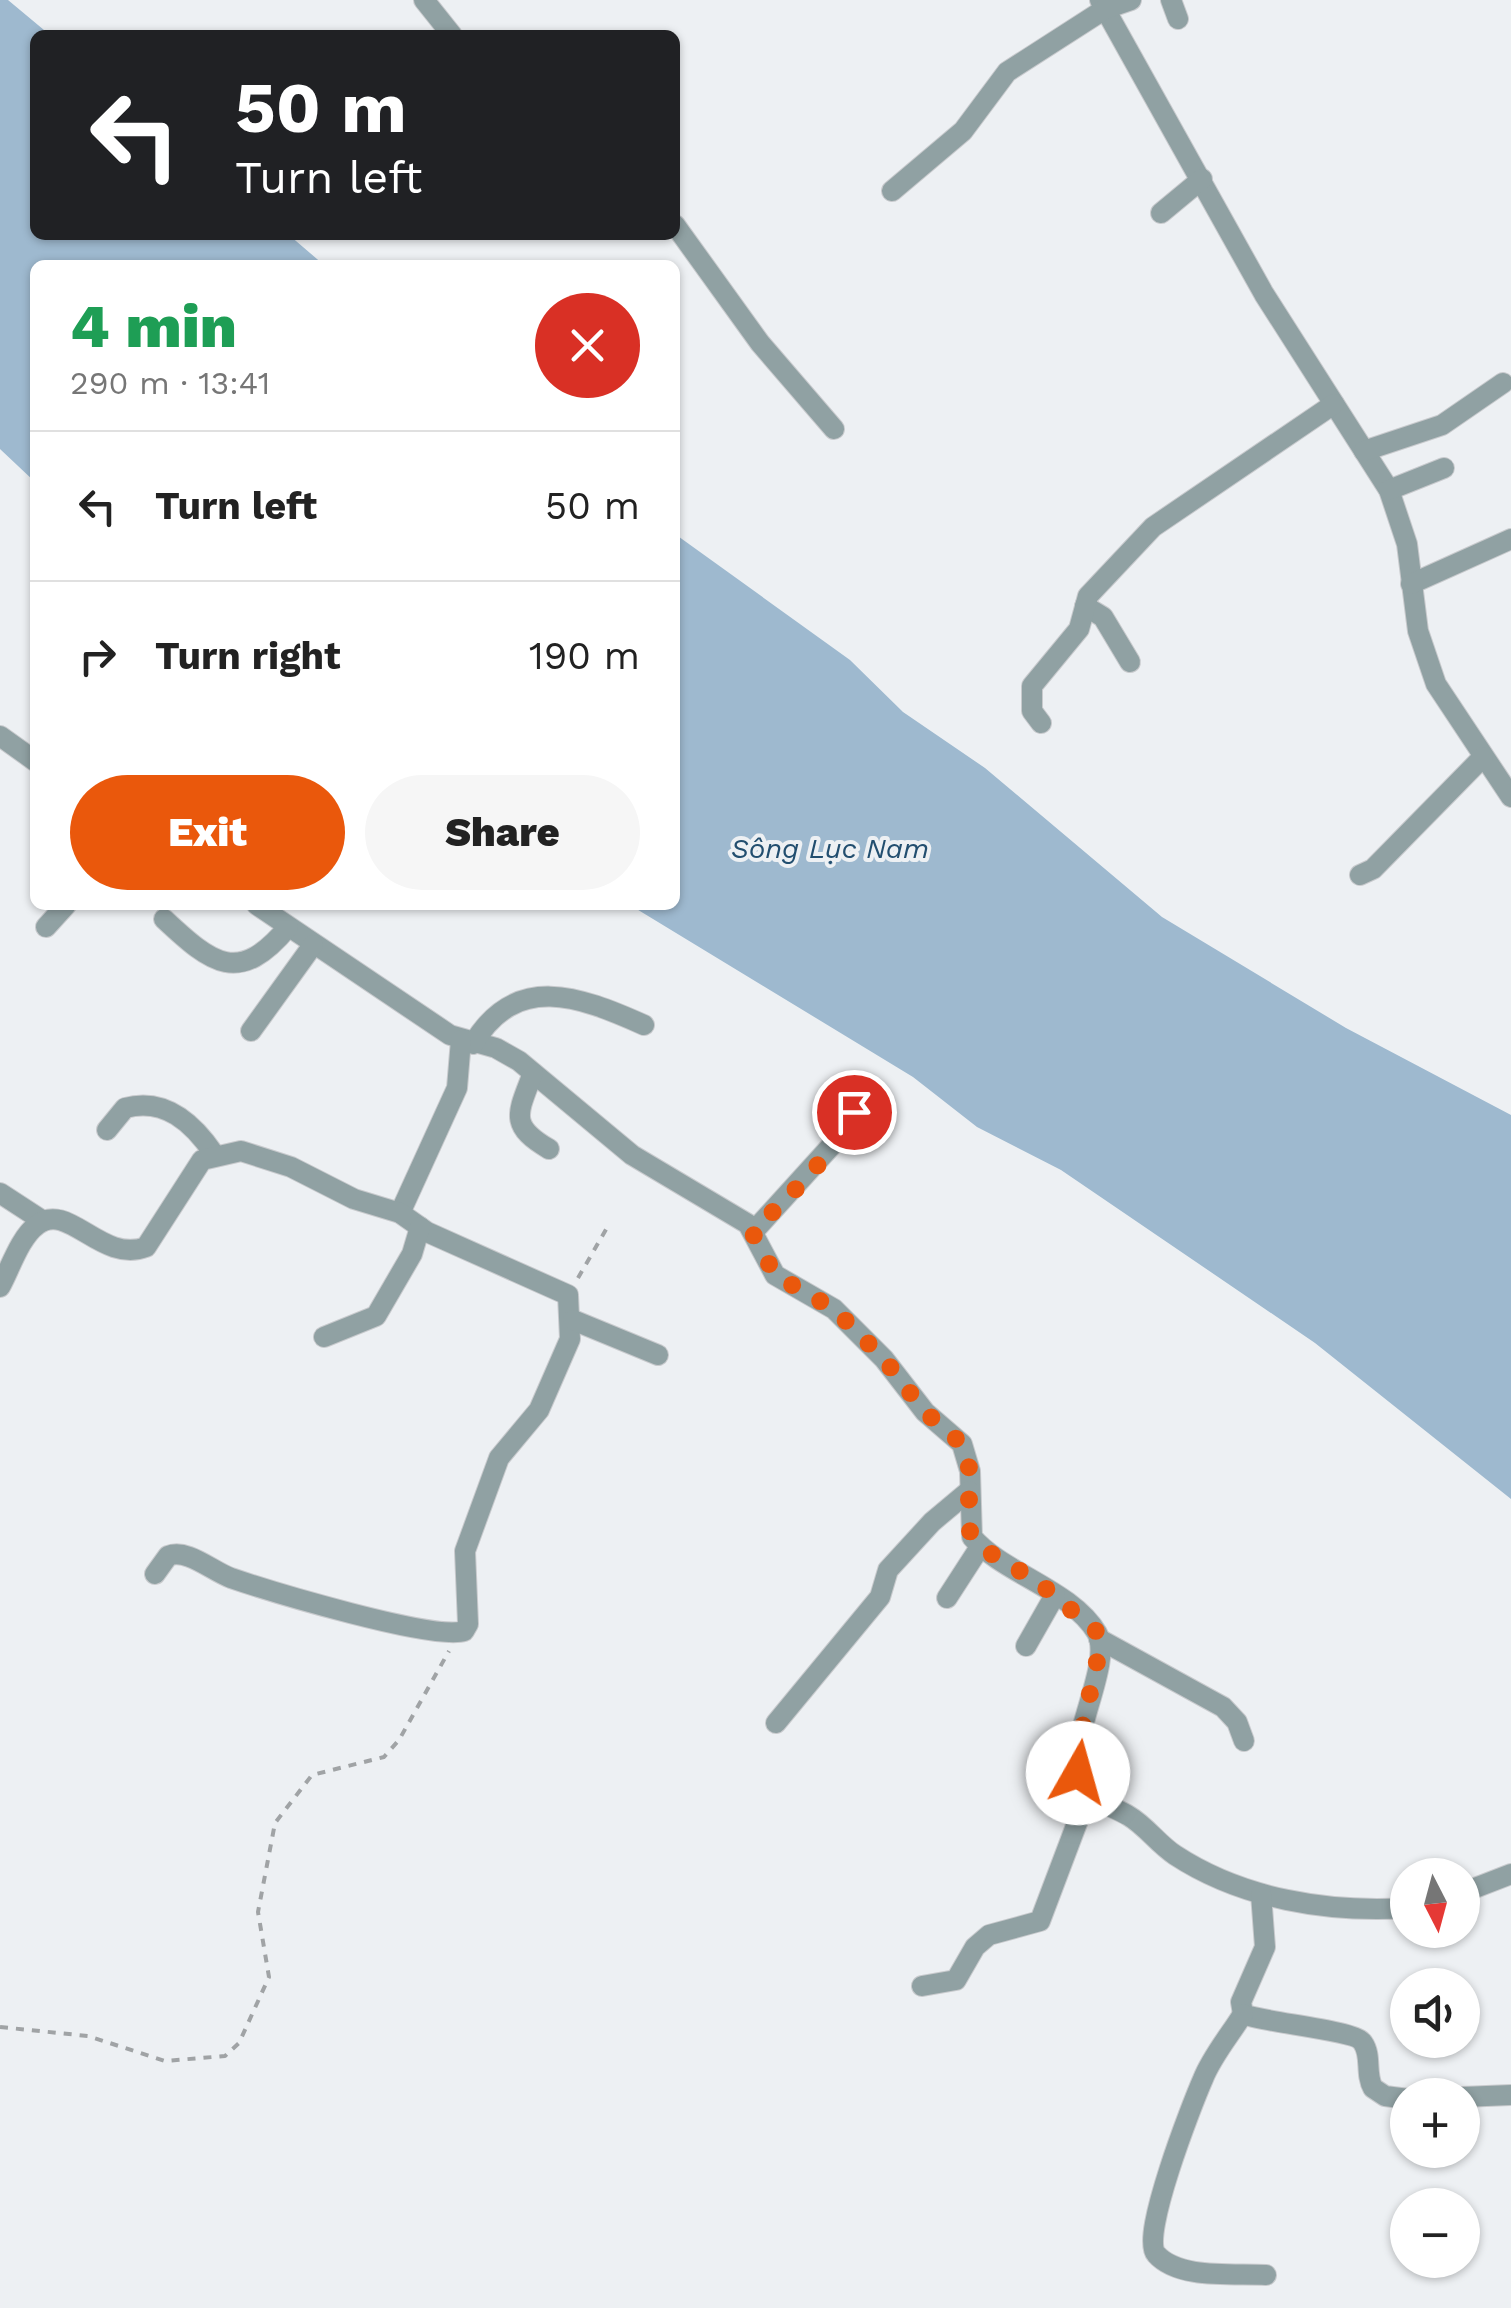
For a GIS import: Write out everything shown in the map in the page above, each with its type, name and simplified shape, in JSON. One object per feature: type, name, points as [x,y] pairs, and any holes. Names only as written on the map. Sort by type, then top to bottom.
[{"type":"street","points":[[424,0],[448,30]]},
{"type":"street","points":[[892,192],[962,130],[1007,72],[1102,4],[1130,0]]},
{"type":"street","points":[[1102,4],[1264,294],[1389,490],[1407,544],[1418,631],[1436,684],[1511,796]]},
{"type":"street","points":[[1160,212],[1202,179]]},
{"type":"street","points":[[680,232],[760,343],[834,428]]},
{"type":"street","points":[[1364,451],[1442,425],[1503,383]]},
{"type":"street","points":[[1041,724],[1032,711],[1032,686],[1079,629],[1088,596],[1153,527],[1334,404]]},
{"type":"street","points":[[1389,490],[1444,468]]},
{"type":"street","points":[[1411,584],[1511,540]]},
{"type":"street","points":[[1085,606],[1102,616],[1130,662]]},
{"type":"street","points":[[0,736],[30,757]]},
{"type":"street","points":[[1360,875],[1384,858],[1483,757]]},
{"type":"street","points":[[46,927],[61,910]]},
{"type":"street","points":[[264,910],[467,1042],[503,1050],[632,1154],[732,1213],[752,1232],[775,1275],[834,1309],[884,1359],[925,1412],[962,1444],[970,1471],[968,1528],[980,1547],[1056,1595],[1096,1631],[1099,1640],[1077,1752],[1078,1773],[1088,1794],[1132,1818],[1179,1858],[1262,1894],[1344,1909],[1390,1908]]},
{"type":"street","points":[[164,919],[202,955],[226,962],[258,958],[288,927]]},
{"type":"street","points":[[252,1030],[313,945]]},
{"type":"street","points":[[400,1213],[457,1088],[467,1042],[498,1010],[528,997],[572,1000],[644,1025]]},
{"type":"street","points":[[534,1073],[519,1122],[523,1134],[549,1149]]},
{"type":"street","points":[[752,1232],[842,1134],[866,1090]]},
{"type":"street","points":[[106,1130],[125,1108],[151,1105],[184,1120],[214,1154]]},
{"type":"street","points":[[0,1287],[27,1238],[43,1221],[62,1218],[109,1248],[123,1252],[146,1247],[194,1169],[214,1154],[241,1151],[262,1156],[354,1199],[400,1213],[420,1227],[568,1296],[573,1320],[570,1338],[539,1410],[506,1448],[490,1476],[480,1518],[465,1551],[468,1624],[458,1634],[407,1626],[230,1577],[181,1554],[168,1556],[155,1574]]},
{"type":"street","points":[[0,1193],[43,1221]]},
{"type":"street","points":[[324,1337],[376,1316],[412,1254],[420,1227]]},
{"type":"street","points":[[573,1320],[658,1355]]},
{"type":"street","points":[[776,1723],[880,1597],[888,1570],[932,1522],[969,1491]]},
{"type":"street","points":[[948,1598],[980,1547]]},
{"type":"street","points":[[1026,1646],[1056,1595]]},
{"type":"street","points":[[1099,1640],[1223,1707],[1237,1722],[1244,1741]]},
{"type":"street","points":[[922,1986],[956,1980],[975,1947],[988,1935],[1040,1921],[1088,1794]]},
{"type":"street","points":[[1480,1887],[1511,1874]]},
{"type":"street","points":[[1262,1894],[1264,1947],[1241,2002],[1243,2014],[1204,2076],[1158,2205],[1151,2245],[1155,2254],[1178,2269],[1266,2275]]},
{"type":"street","points":[[1243,2014],[1361,2039],[1374,2088],[1390,2097]]},
{"type":"street","points":[[1480,2096],[1511,2095]]},
{"type":"path","points":[[568,1296],[608,1226]]},
{"type":"path","points":[[0,2026],[88,2036],[164,2061],[225,2056],[239,2044],[269,1977],[258,1912],[275,1823],[312,1775],[384,1757],[399,1740],[458,1634]]},
{"type":"water","points":[[0,0],[8,0],[44,30],[30,30],[30,240],[295,240],[318,260],[30,260],[30,477],[0,449]]},
{"type":"water","name":"Sông Lục Nam","points":[[680,538],[850,660],[903,712],[985,768],[1162,917],[1346,1028],[1511,1115],[1511,1499],[1315,1343],[1061,1170],[977,1127],[913,1077],[638,910],[680,910]]},
{"type":"route","points":[[854,1112],[842,1134],[799,1186],[752,1232],[775,1275],[786,1285],[834,1309],[884,1359],[925,1412],[962,1444],[970,1471],[968,1528],[980,1547],[1037,1581],[1096,1631],[1100,1648],[1077,1752],[1078,1773]]}]
